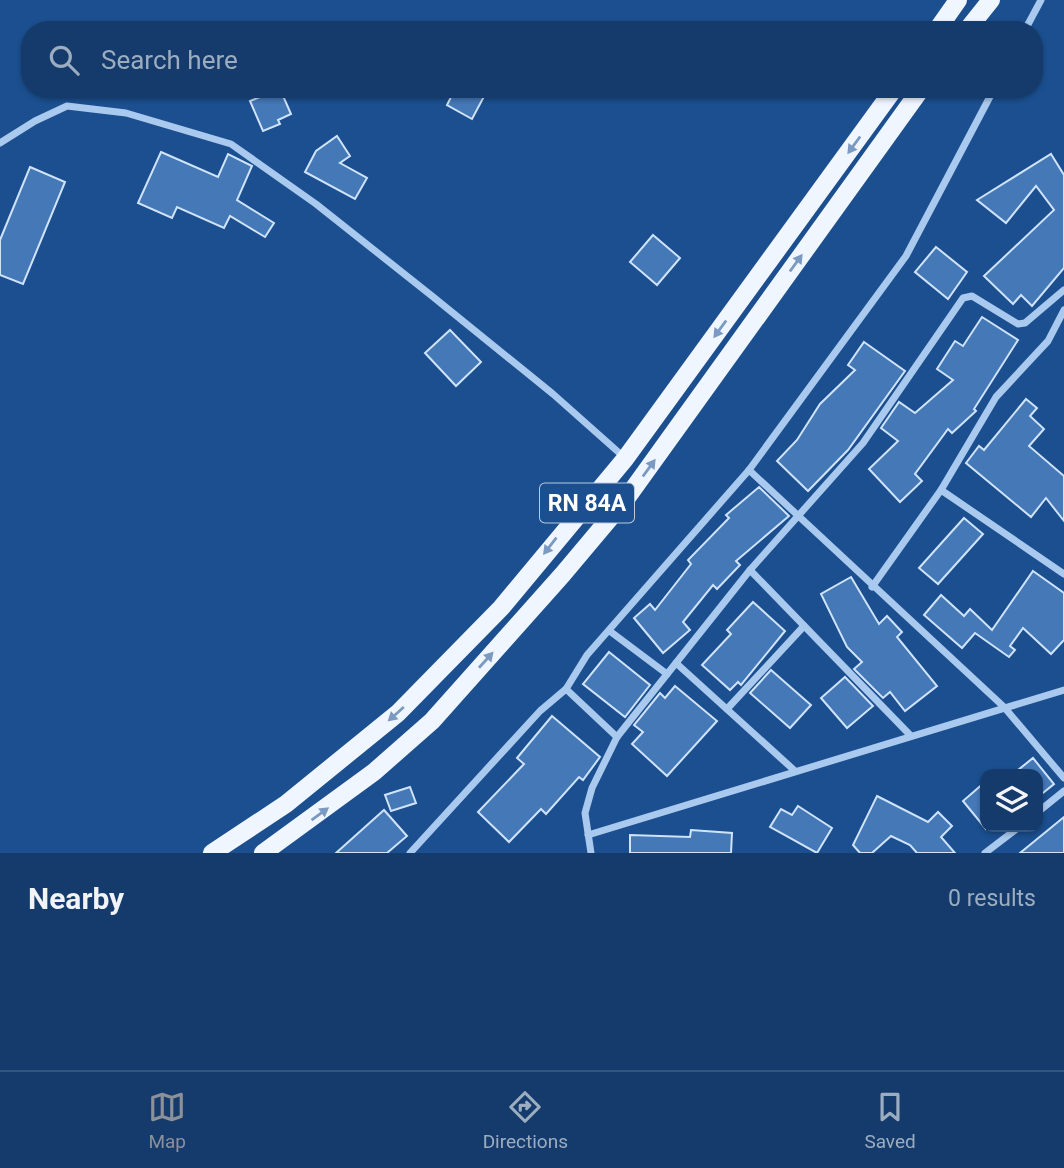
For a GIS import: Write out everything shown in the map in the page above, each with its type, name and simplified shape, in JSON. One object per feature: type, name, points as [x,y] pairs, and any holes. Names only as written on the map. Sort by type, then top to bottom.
[{"type":"main road","points":[[943,21],[958,0]]},
{"type":"main road","points":[[974,21],[991,0]]},
{"type":"main road","name":"RN 84A","points":[[212,853],[286,804],[398,713],[501,608],[625,459],[887,98]]},
{"type":"main road","name":"RN 84A","points":[[267,851],[374,772],[432,721],[617,510],[915,98]]},
{"type":"street","points":[[1030,21],[1041,0]]},
{"type":"street","points":[[410,853],[540,711],[566,689],[587,656],[611,632],[749,470],[906,256],[990,98]]},
{"type":"street","points":[[0,144],[34,121],[67,106],[126,113],[231,144],[316,204],[432,296],[553,394],[625,459]]},
{"type":"street","points":[[591,853],[585,813],[592,788],[617,737],[750,570],[863,443],[963,298],[972,296],[1018,324],[1025,323],[1064,290]]},
{"type":"street","points":[[872,587],[941,490],[996,397],[1048,341],[1064,310]]},
{"type":"street","points":[[749,470],[1004,707],[1064,778]]},
{"type":"street","points":[[941,490],[1064,574]]},
{"type":"street","points":[[750,570],[912,736]]},
{"type":"street","points":[[727,709],[804,625]]},
{"type":"street","points":[[611,632],[667,674]]},
{"type":"street","points":[[676,663],[796,771]]},
{"type":"street","points":[[566,689],[617,737]]},
{"type":"street","points":[[588,835],[1064,690]]},
{"type":"street","points":[[1043,808],[1064,791]]},
{"type":"street","points":[[985,853],[1012,832]]},
{"type":"building","points":[[258,98],[284,98],[291,114],[278,120],[280,124],[263,131],[250,101]]},
{"type":"building","points":[[450,98],[483,98],[472,119],[447,105]]},
{"type":"building","points":[[337,136],[350,156],[340,163],[367,178],[355,199],[305,172],[316,151]]},
{"type":"building","points":[[161,152],[218,177],[228,154],[252,166],[237,200],[274,223],[265,237],[230,216],[224,228],[177,207],[172,218],[138,203]]},
{"type":"building","points":[[1051,154],[1064,175],[1064,268],[1032,306],[1021,295],[1013,304],[984,276],[1054,210],[1036,186],[1006,223],[977,200]]},
{"type":"building","points":[[30,167],[65,182],[23,284],[0,275],[0,240]]},
{"type":"building","points":[[653,235],[680,258],[657,285],[630,262]]},
{"type":"building","points":[[936,247],[967,272],[948,299],[915,272]]},
{"type":"building","points":[[982,317],[1018,340],[974,409],[976,411],[952,433],[948,429],[915,474],[922,481],[900,502],[869,469],[898,441],[881,428],[899,402],[915,413],[953,380],[937,369],[955,341],[963,346]]},
{"type":"building","points":[[450,330],[481,362],[456,386],[425,353]]},
{"type":"building","points":[[864,342],[905,371],[848,450],[808,491],[777,461],[797,440],[820,404],[855,370],[848,365]]},
{"type":"building","points":[[1026,399],[1037,408],[1030,416],[1044,429],[1029,446],[1064,476],[1064,521],[1046,498],[1031,517],[966,463],[979,446],[984,450]]},
{"type":"building","points":[[759,487],[789,516],[736,561],[740,565],[717,589],[713,585],[683,622],[690,630],[663,653],[634,618],[650,604],[655,610],[691,564],[688,560],[729,518],[726,515]]},
{"type":"building","points":[[964,518],[983,534],[938,584],[919,568]]},
{"type":"building","points":[[1033,571],[1064,593],[1064,640],[1051,654],[1023,628],[1010,646],[1015,650],[1009,657],[975,633],[962,648],[924,615],[941,595],[964,616],[970,609],[992,630]]},
{"type":"building","points":[[851,577],[879,624],[887,616],[902,632],[897,637],[937,686],[905,711],[890,692],[883,698],[854,669],[862,662],[847,647],[821,594]]},
{"type":"building","points":[[753,602],[785,631],[741,685],[738,682],[730,690],[702,665],[731,634],[727,630]]},
{"type":"building","points":[[609,652],[650,685],[625,717],[583,684]]},
{"type":"building","points":[[771,670],[811,705],[790,728],[750,693]]},
{"type":"building","points":[[845,677],[873,706],[847,728],[821,698]]},
{"type":"building","points":[[675,686],[717,721],[667,776],[632,744],[643,732],[634,725],[660,693],[665,698]]},
{"type":"building","points":[[552,716],[600,757],[583,780],[579,777],[546,814],[541,809],[509,842],[478,812],[524,764],[517,758]]},
{"type":"building","points":[[1033,758],[1042,769],[1019,769]]},
{"type":"building","points":[[1043,770],[1054,784],[1043,793]]},
{"type":"building","points":[[980,786],[980,822],[963,801]]},
{"type":"building","points":[[410,787],[416,803],[391,811],[385,795]]},
{"type":"building","points":[[877,796],[928,822],[938,812],[952,826],[941,837],[955,853],[917,853],[910,845],[891,836],[872,853],[860,853],[853,845]]},
{"type":"building","points":[[798,806],[832,828],[817,853],[770,827],[781,809],[792,815]]},
{"type":"building","points":[[384,810],[407,836],[387,853],[336,853]]},
{"type":"building","points":[[1064,817],[1064,853],[1020,853]]},
{"type":"building","points":[[691,830],[732,833],[731,853],[630,853],[630,835],[690,837]]}]
